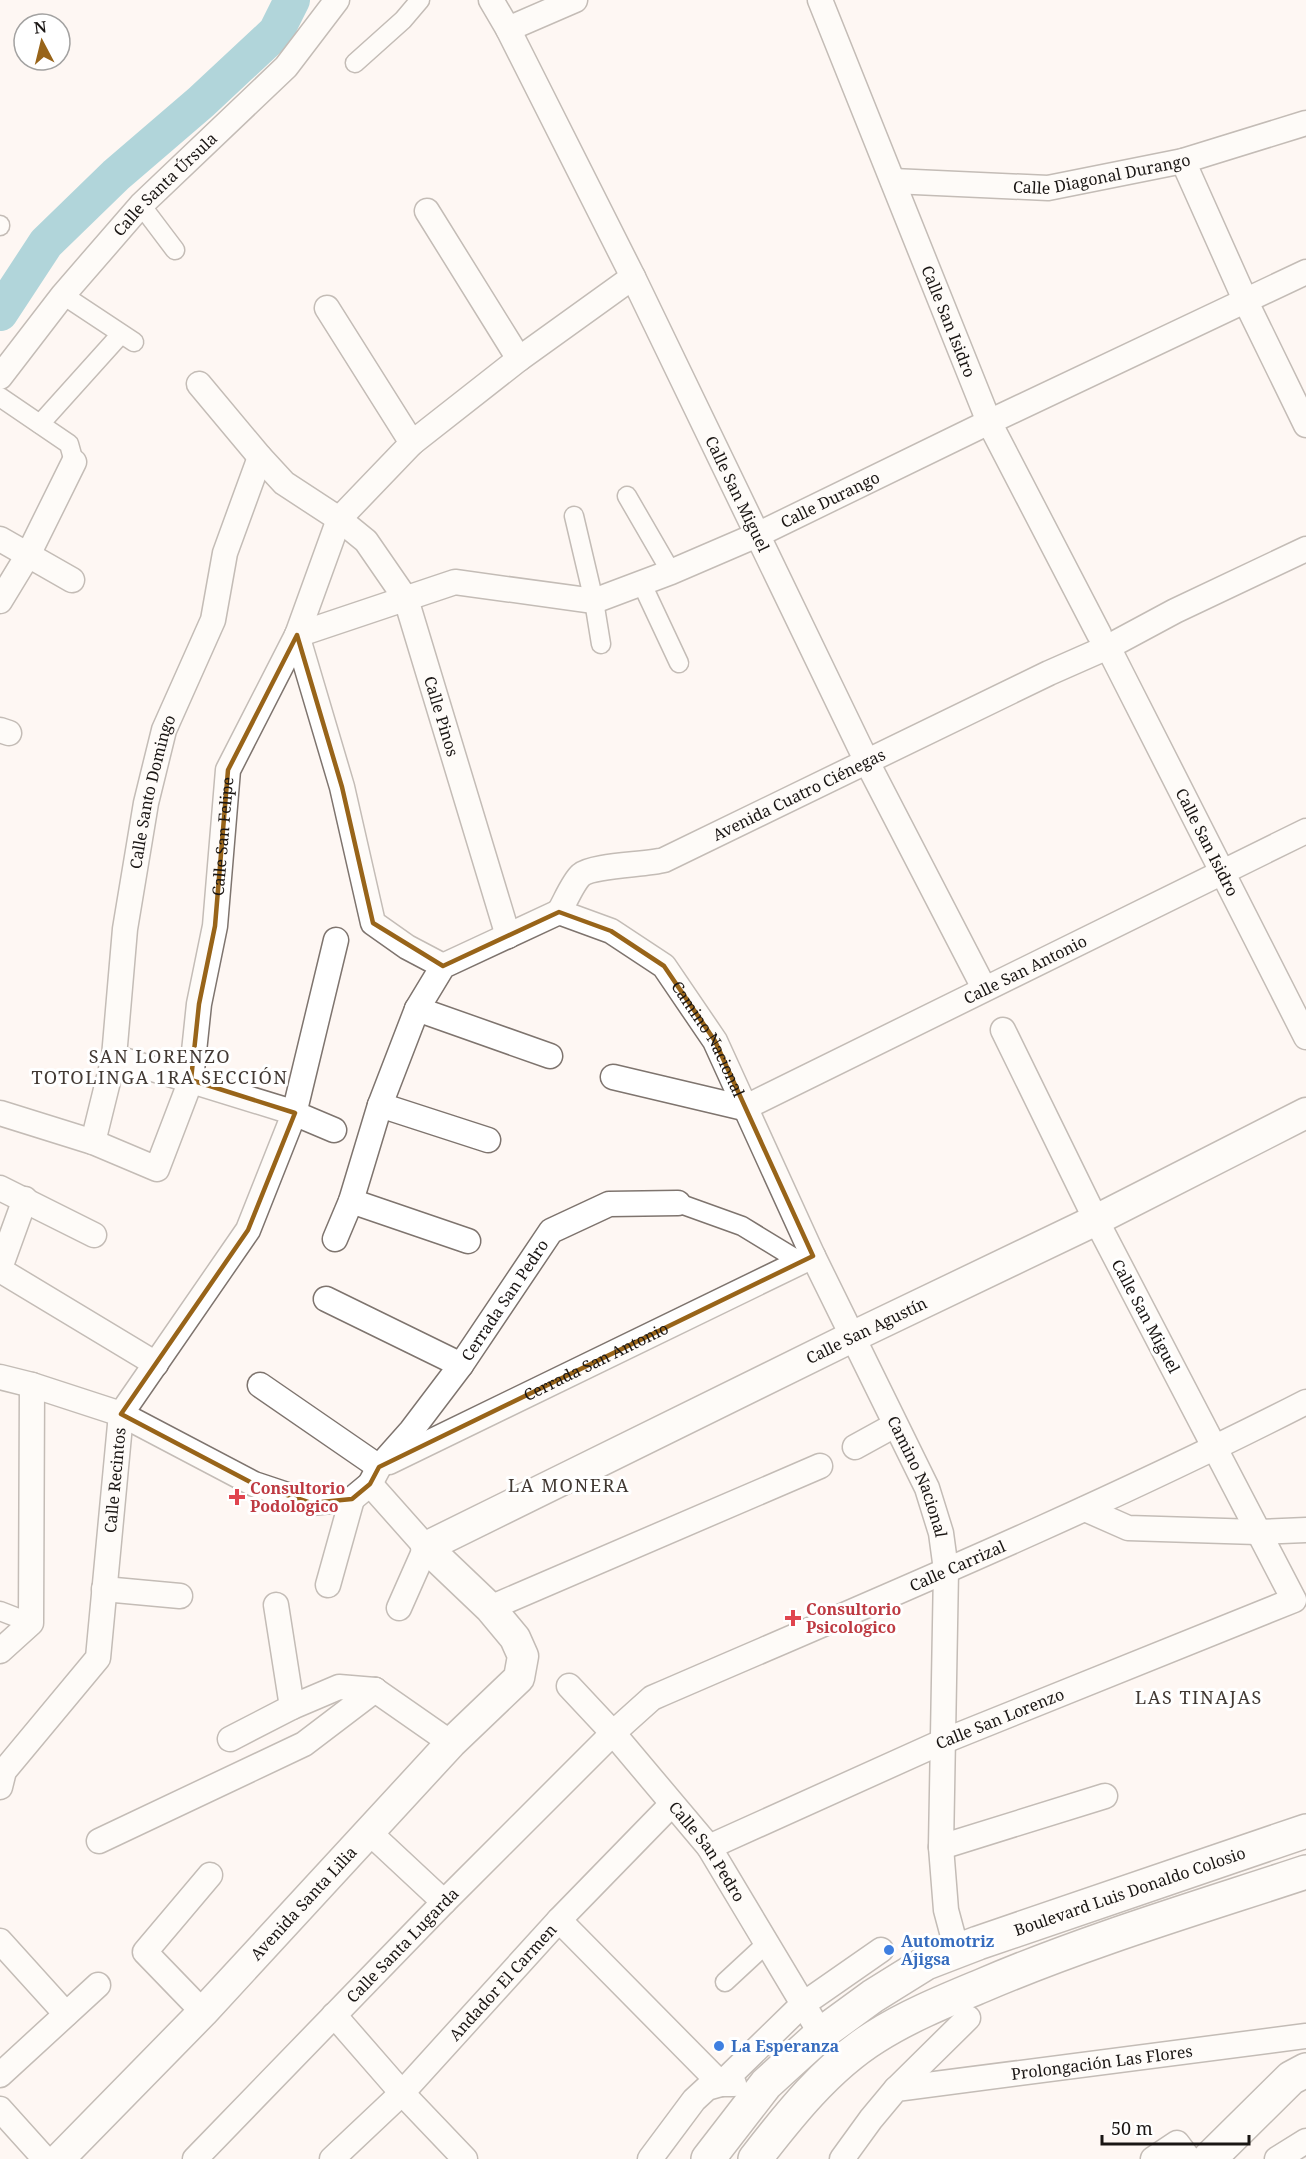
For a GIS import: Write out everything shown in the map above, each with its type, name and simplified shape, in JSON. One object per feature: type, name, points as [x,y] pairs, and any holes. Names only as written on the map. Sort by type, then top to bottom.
[{"type":"main road","name":"Boulevard Luis Donaldo Colosio","points":[[708,2159],[766,2084],[821,2034],[873,1996],[927,1963],[1306,1831]]},
{"type":"main road","points":[[755,2159],[778,2129],[832,2070],[874,2037],[920,2012],[1045,1958],[1306,1872]]},
{"type":"main road","points":[[1209,2159],[1291,2078],[1306,2070]]},
{"type":"street","name":"Calle Santa Úrsula","points":[[0,377],[63,295],[141,205],[286,67],[337,0]]},
{"type":"street","points":[[356,63],[403,20],[420,0]]},
{"type":"street","name":"Calle San Miguel","points":[[491,0],[508,29],[633,277],[867,762],[984,988]]},
{"type":"street","points":[[508,29],[575,0]]},
{"type":"street","name":"Calle San Isidro","points":[[820,0],[989,422],[1104,641],[1306,1037]]},
{"type":"street","name":"Calle Diagonal Durango","points":[[893,181],[1048,188],[1183,161],[1306,123]]},
{"type":"street","points":[[1183,161],[1246,302],[1303,411]]},
{"type":"street","points":[[141,205],[175,250]]},
{"type":"street","points":[[427,211],[519,359]]},
{"type":"street","name":"Calle Durango","points":[[297,635],[455,582],[594,601],[671,572],[757,535],[1306,272]]},
{"type":"street","points":[[339,519],[412,443],[519,359],[633,277]]},
{"type":"street","points":[[33,420],[127,338],[63,295]]},
{"type":"street","points":[[327,308],[412,443]]},
{"type":"street","name":"Calle Pinos","points":[[199,384],[284,483],[339,519],[366,541],[406,599],[508,936]]},
{"type":"street","points":[[0,397],[69,444],[74,462],[28,555],[0,601]]},
{"type":"street","name":"Calle Santo Domingo","points":[[93,1142],[114,1057],[124,929],[146,803],[164,730],[213,620],[225,553],[260,457]]},
{"type":"street","points":[[627,496],[671,572]]},
{"type":"street","points":[[574,516],[594,601],[601,644]]},
{"type":"street","name":"Calle San Felipe","points":[[93,1142],[157,1169],[191,1080],[199,1004],[215,926],[228,770],[297,635],[339,519]]},
{"type":"street","points":[[0,539],[72,580]]},
{"type":"street","name":"Avenida Cuatro Ciénegas","points":[[559,912],[580,876],[591,870],[650,864],[664,860],[1049,673],[1104,641],[1175,611],[1306,549]]},
{"type":"street","points":[[641,582],[680,663]]},
{"type":"street","points":[[297,635],[342,787],[373,923],[407,947],[443,966]]},
{"type":"street","name":"Calle San Antonio","points":[[744,1108],[1306,831]]},
{"type":"street","points":[[335,1239],[351,1201],[380,1105],[417,1009],[443,966],[559,912]]},
{"type":"street","name":"Camino Nacional","points":[[559,912],[611,931],[664,966],[715,1041],[807,1259],[854,1336],[927,1488],[941,1533],[946,1570],[941,1847],[946,1910],[957,1951]]},
{"type":"street","name":"Calle Recintos","points":[[0,1787],[4,1771],[98,1658],[121,1414],[248,1230],[294,1114],[336,940]]},
{"type":"street","points":[[417,1009],[550,1056]]},
{"type":"street","name":"Calle San Miguel","points":[[1003,1030],[1096,1220],[1294,1600]]},
{"type":"street","points":[[114,1057],[294,1114],[334,1130]]},
{"type":"street","points":[[613,1077],[744,1108]]},
{"type":"street","points":[[380,1105],[488,1140]]},
{"type":"street","points":[[0,1113],[93,1142]]},
{"type":"street","name":"Calle San Agustín","points":[[426,1547],[854,1336],[1096,1220],[1306,1113]]},
{"type":"street","points":[[0,1188],[94,1235]]},
{"type":"street","points":[[25,1199],[0,1269],[156,1364]]},
{"type":"street","points":[[351,1201],[468,1241]]},
{"type":"street","name":"Cerrada San Pedro","points":[[367,1483],[411,1431],[461,1365],[551,1231],[609,1204],[678,1203],[742,1226],[807,1259]]},
{"type":"street","name":"Cerrada San Antonio","points":[[367,1483],[807,1259]]},
{"type":"street","points":[[326,1299],[461,1365]]},
{"type":"street","points":[[0,1377],[121,1414],[254,1484],[311,1503],[367,1483]]},
{"type":"street","points":[[0,1651],[31,1623],[32,1385]]},
{"type":"street","points":[[260,1385],[367,1483],[426,1547],[490,1608],[820,1466]]},
{"type":"street","name":"Calle Carrizal","points":[[613,1733],[652,1698],[1085,1509],[1306,1402]]},
{"type":"street","points":[[855,1447],[895,1425]]},
{"type":"street","points":[[328,1585],[367,1483]]},
{"type":"street","points":[[1085,1509],[1128,1528],[1257,1532],[1306,1530]]},
{"type":"street","points":[[399,1608],[426,1547]]},
{"type":"street","points":[[104,1589],[180,1596]]},
{"type":"street","name":"Calle San Lorenzo","points":[[709,1847],[944,1742],[1294,1600]]},
{"type":"street","points":[[276,1605],[292,1707]]},
{"type":"street","name":"Avenida Santa Lilia","points":[[59,2159],[203,2012],[451,1743],[519,1678],[523,1656],[515,1638],[490,1608]]},
{"type":"street","points":[[0,1611],[31,1623]]},
{"type":"street","name":"Calle San Pedro","points":[[568,1686],[613,1733],[709,1847],[821,2034]]},
{"type":"street","points":[[230,1739],[292,1707],[339,1687],[375,1690],[451,1743]]},
{"type":"street","points":[[99,1841],[304,1744],[375,1690]]},
{"type":"street","name":"Calle Santa Lugarda","points":[[195,2159],[444,1902],[613,1733]]},
{"type":"street","points":[[941,1847],[1105,1796]]},
{"type":"street","name":"Andador El Carmen","points":[[332,2159],[402,2093],[559,1920],[671,1804]]},
{"type":"street","points":[[370,1833],[444,1902]]},
{"type":"street","points":[[203,2012],[145,1952],[210,1875]]},
{"type":"street","points":[[559,1920],[721,2084]]},
{"type":"street","points":[[0,1941],[66,2014]]},
{"type":"street","points":[[725,1982],[766,1944]]},
{"type":"street","points":[[721,2084],[802,2005],[880,1950]]},
{"type":"street","points":[[0,2075],[98,1985]]},
{"type":"street","points":[[334,2015],[402,2093],[465,2159]]},
{"type":"street","points":[[842,2159],[896,2089],[968,2018]]},
{"type":"street","name":"Prolongación Las Flores","points":[[896,2089],[1306,2037]]},
{"type":"street","points":[[650,2159],[694,2100],[706,2088],[721,2084],[766,2084]]},
{"type":"street","points":[[0,2109],[45,2159]]},
{"type":"street","points":[[1277,2159],[1306,2140]]},
{"type":"street","points":[[1154,2159],[1177,2143],[1189,2159]]},
{"type":"highlighted area","points":[[297,635],[342,787],[373,923],[443,966],[559,912],[611,931],[664,966],[715,1041],[813,1256],[379,1467],[370,1484],[352,1499],[311,1503],[254,1484],[121,1414],[248,1230],[295,1113],[191,1080],[199,1004],[215,926],[228,770]]},
{"type":"waterway","points":[[0,313],[46,243],[116,175],[201,102],[276,32],[292,0]]},
{"type":"place","name":"Consultorio Podologico","points":[[237,1497]]},
{"type":"place","name":"Consultorio Psicologico","points":[[793,1618]]},
{"type":"place","name":"Automotriz Ajigsa","points":[[889,1950]]},
{"type":"place","name":"La Esperanza","points":[[719,2046]]},
{"type":"district","name":"SAN LORENZO TOTOLINGA 1RA SECCIÓN","points":[[160,1066]]},
{"type":"district","name":"LA MONERA","points":[[569,1485]]},
{"type":"district","name":"LAS TINAJAS","points":[[1199,1697]]}]
